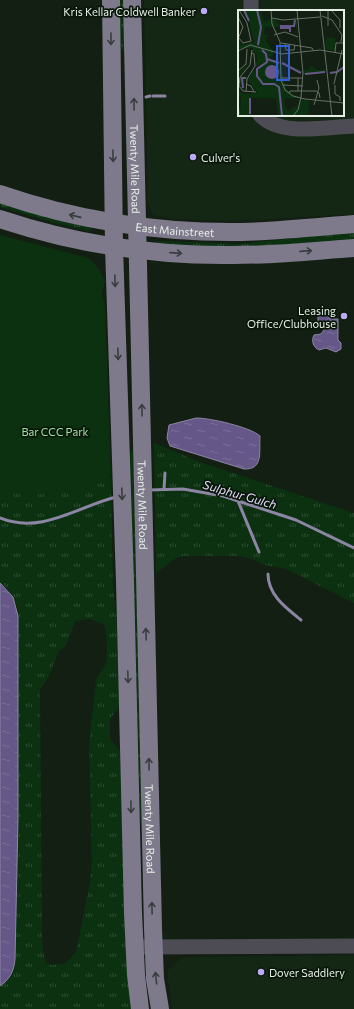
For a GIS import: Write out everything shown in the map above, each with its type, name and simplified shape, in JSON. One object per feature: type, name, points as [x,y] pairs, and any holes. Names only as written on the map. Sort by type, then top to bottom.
[{"type":"main road","name":"Twenty Mile Road","points":[[111,0],[114,247],[135,947],[140,1009]]},
{"type":"main road","name":"Twenty Mile Road","points":[[132,0],[153,947],[160,1009]]},
{"type":"main road","name":"East Mainstreet","points":[[0,194],[58,212],[137,227],[194,231],[241,232],[354,224]]},
{"type":"main road","name":"East Mainstreet","points":[[0,218],[57,235],[114,247],[137,250],[225,256],[354,248]]},
{"type":"street","points":[[261,116],[270,123],[285,129],[354,126]]},
{"type":"street","points":[[135,947],[354,946]]},
{"type":"shaded area","points":[[144,0],[245,0],[245,10],[238,10],[238,116],[256,116],[266,128],[281,134],[354,132],[354,214],[236,221],[173,219],[153,215],[148,203]]},
{"type":"shaded area","points":[[256,0],[354,0],[354,120],[286,123],[270,116],[344,116],[344,10],[257,10]]},
{"type":"shaded area","points":[[354,955],[354,1009],[172,1009],[167,971],[182,957]]},
{"type":"green space","points":[[117,0],[126,0],[124,50],[119,51]]},
{"type":"green space","points":[[0,201],[92,226],[92,228],[89,231],[0,207]]},
{"type":"green space","points":[[354,231],[354,242],[272,247],[169,246],[156,242],[242,244]]},
{"type":"green space","name":"Bar CCC Park","points":[[0,235],[88,258],[96,265],[105,280],[102,294],[105,307],[111,475],[98,482],[70,489],[30,495],[17,494],[0,486]]},
{"type":"green space","points":[[154,443],[200,462],[354,513],[354,603],[286,569],[265,565],[249,558],[239,556],[184,556],[176,558],[156,573]]},
{"type":"green space","points":[[134,450],[143,838],[137,796],[129,453]]},
{"type":"green space","points":[[111,475],[113,585],[117,628],[119,707],[110,719],[110,739],[120,750],[134,1009],[0,1009],[0,986],[11,974],[15,959],[18,819],[18,616],[17,606],[8,589],[0,583],[0,486],[24,495],[111,477]],"holes":[[[90,619],[104,624],[107,660],[96,680],[89,744],[92,857],[90,882],[76,952],[66,963],[51,965],[46,963],[43,951],[42,935],[40,690],[49,676],[59,651],[66,646],[75,621]]]},
{"type":"water","points":[[333,313],[334,319],[338,319],[338,340],[341,343],[341,349],[336,352],[326,348],[319,350],[314,346],[313,342],[314,335],[321,334],[324,330],[322,325],[318,324],[318,315]]},
{"type":"water","points":[[196,418],[248,429],[260,436],[260,453],[258,463],[255,466],[244,469],[170,446],[167,438],[169,425]]},
{"type":"water","points":[[0,583],[13,597],[18,616],[18,819],[15,959],[11,974],[0,986]]},
{"type":"waterway","points":[[146,97],[150,96]]},
{"type":"waterway","points":[[153,96],[165,96]]},
{"type":"waterway","points":[[164,489],[165,473]]},
{"type":"waterway","name":"Sulphur Gulch","points":[[149,490],[183,489],[223,496],[296,520],[354,548]]},
{"type":"waterway","name":"Sulphur Gulch","points":[[0,518],[15,522],[30,523],[45,521],[116,497]]},
{"type":"waterway","points":[[238,501],[259,552]]},
{"type":"waterway","points":[[268,574],[269,582],[274,595],[284,606],[301,620]]},
{"type":"place","name":"Kris Kellar Coldwell Banker","points":[[204,11]]},
{"type":"place","name":"Culver's","points":[[193,157]]},
{"type":"place","name":"Leasing Office/Clubhouse","points":[[344,316]]},
{"type":"place","name":"Dover Saddlery","points":[[261,972]]}]
